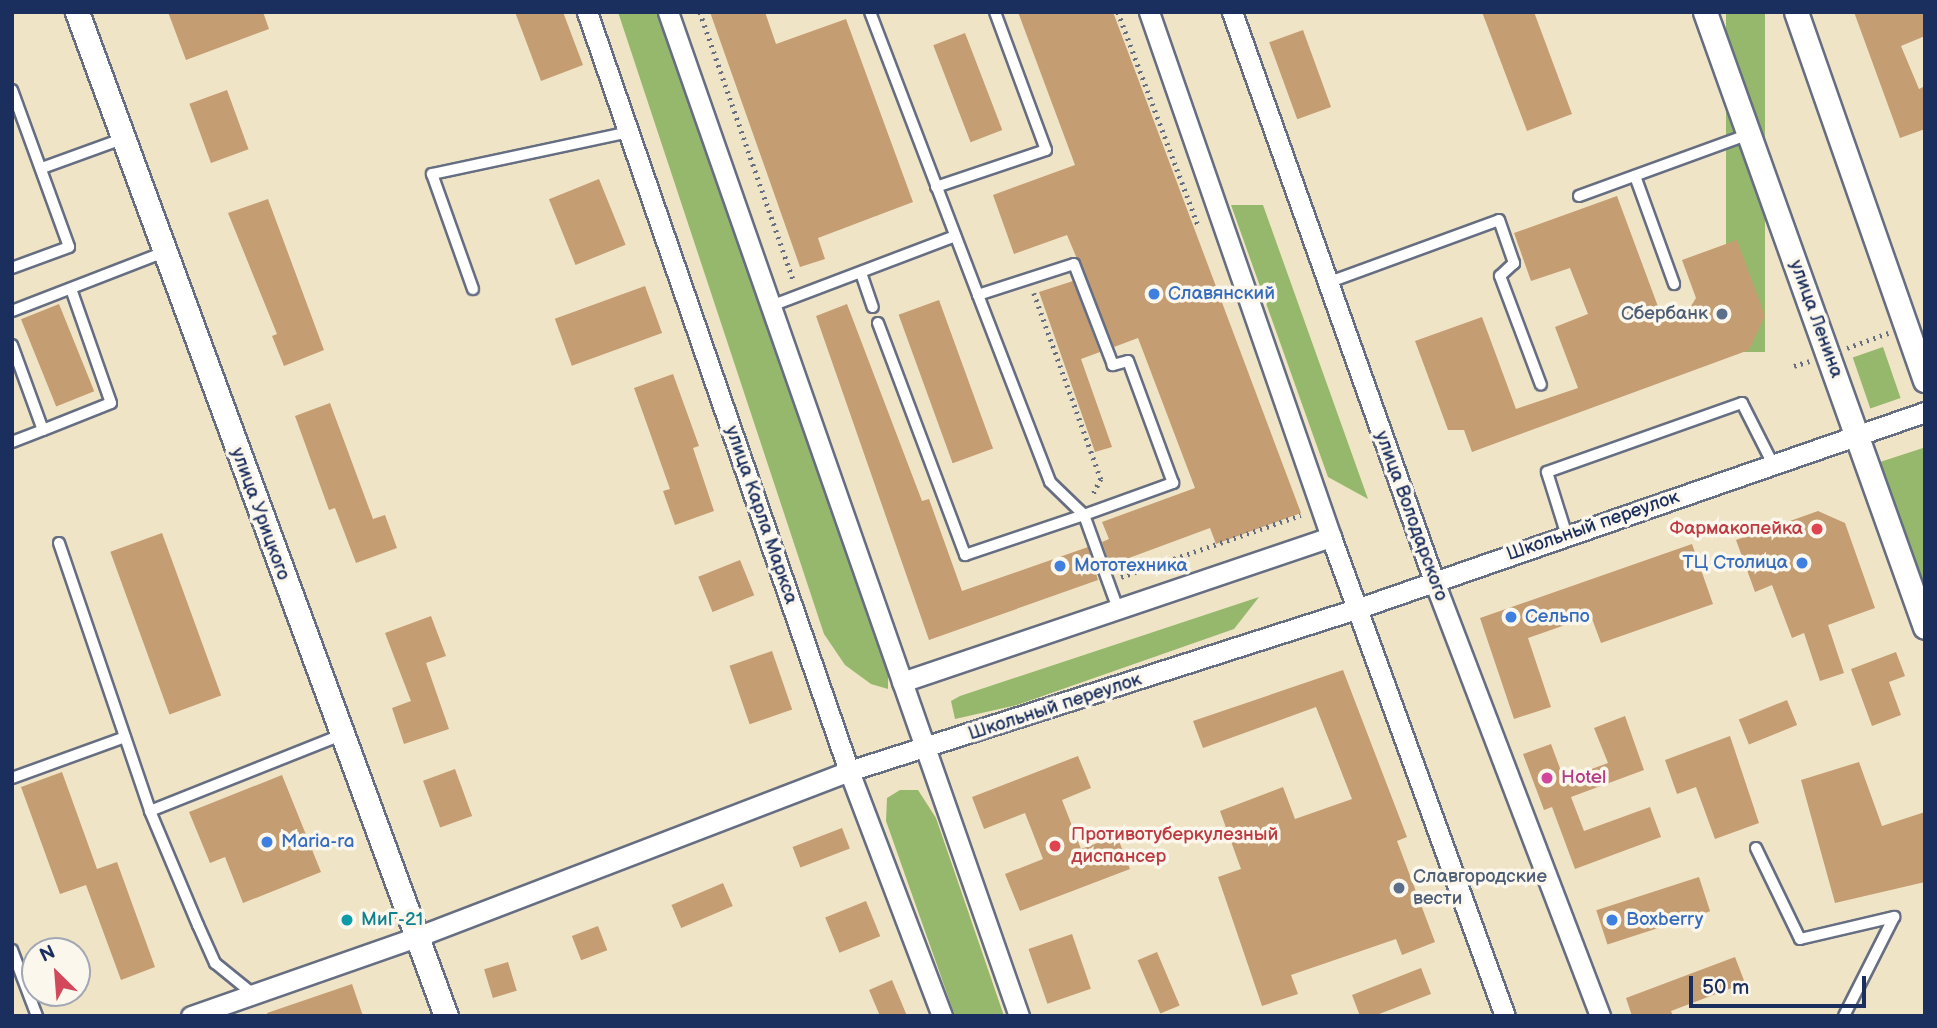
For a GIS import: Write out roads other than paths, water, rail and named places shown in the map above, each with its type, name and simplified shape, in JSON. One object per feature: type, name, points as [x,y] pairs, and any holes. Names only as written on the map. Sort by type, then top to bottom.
[{"type":"street","name":"улица Урицкого","points":[[77,12],[414,938],[446,1016]]},
{"type":"street","name":"улица Карла Маркса","points":[[587,12],[849,771],[942,1016]]},
{"type":"street","points":[[668,12],[1019,1016]]},
{"type":"street","points":[[1149,12],[1356,608],[1505,1016]]},
{"type":"street","name":"улица Володарского","points":[[1232,12],[1434,581],[1600,1016]]},
{"type":"street","name":"улица Ленина","points":[[1705,12],[1925,627]]},
{"type":"street","points":[[1796,12],[1925,380]]},
{"type":"street","name":"Школьный переулок","points":[[201,1014],[414,938],[849,771],[925,749],[1356,608],[1925,412]]},
{"type":"street","points":[[902,682],[1331,537]]},
{"type":"lane","points":[[870,12],[1051,482],[1084,515],[1118,609]]},
{"type":"lane","points":[[936,187],[1046,150],[995,12]]},
{"type":"lane","points":[[12,89],[69,247],[12,268]]},
{"type":"lane","points":[[473,289],[432,174],[630,132]]},
{"type":"lane","points":[[1579,196],[1750,134]]},
{"type":"lane","points":[[42,168],[123,138]]},
{"type":"lane","points":[[1635,176],[1674,284]]},
{"type":"lane","points":[[1327,283],[1499,220],[1514,263],[1500,276],[1541,385]]},
{"type":"lane","points":[[771,306],[955,236]]},
{"type":"lane","points":[[12,311],[164,252]]},
{"type":"lane","points":[[878,323],[965,555],[1173,484],[1128,361],[1113,365],[1074,264],[978,295]]},
{"type":"lane","points":[[860,273],[873,307]]},
{"type":"lane","points":[[12,442],[111,403],[71,289]]},
{"type":"lane","points":[[12,345],[43,430]]},
{"type":"lane","points":[[1567,536],[1547,472],[1742,403],[1773,464]]},
{"type":"lane","points":[[59,543],[150,811],[215,963],[254,994]]},
{"type":"lane","points":[[150,811],[341,735]]},
{"type":"lane","points":[[12,778],[125,737]]},
{"type":"lane","points":[[1756,848],[1800,939],[1894,917],[1844,1016]]},
{"type":"lane","points":[[12,950],[37,1016]]},
{"type":"place","name":"Славянский","points":[[1154,294]]},
{"type":"place","name":"Сбербанк","points":[[1722,314]]},
{"type":"place","name":"Фармакопейка","points":[[1817,529]]},
{"type":"place","name":"ТЦ Столица","points":[[1802,563]]},
{"type":"place","name":"Мототехника","points":[[1060,566]]},
{"type":"place","name":"Сельпо","points":[[1511,617]]},
{"type":"place","name":"Hotel","points":[[1547,778]]},
{"type":"place","name":"Maria-ra","points":[[267,842]]},
{"type":"place","name":"Противотуберкулезный диспансер","points":[[1055,846]]},
{"type":"place","name":"Славгородские вести","points":[[1399,888]]},
{"type":"place","name":"МиГ-21","points":[[347,920]]},
{"type":"place","name":"Boxberry","points":[[1612,920]]}]
